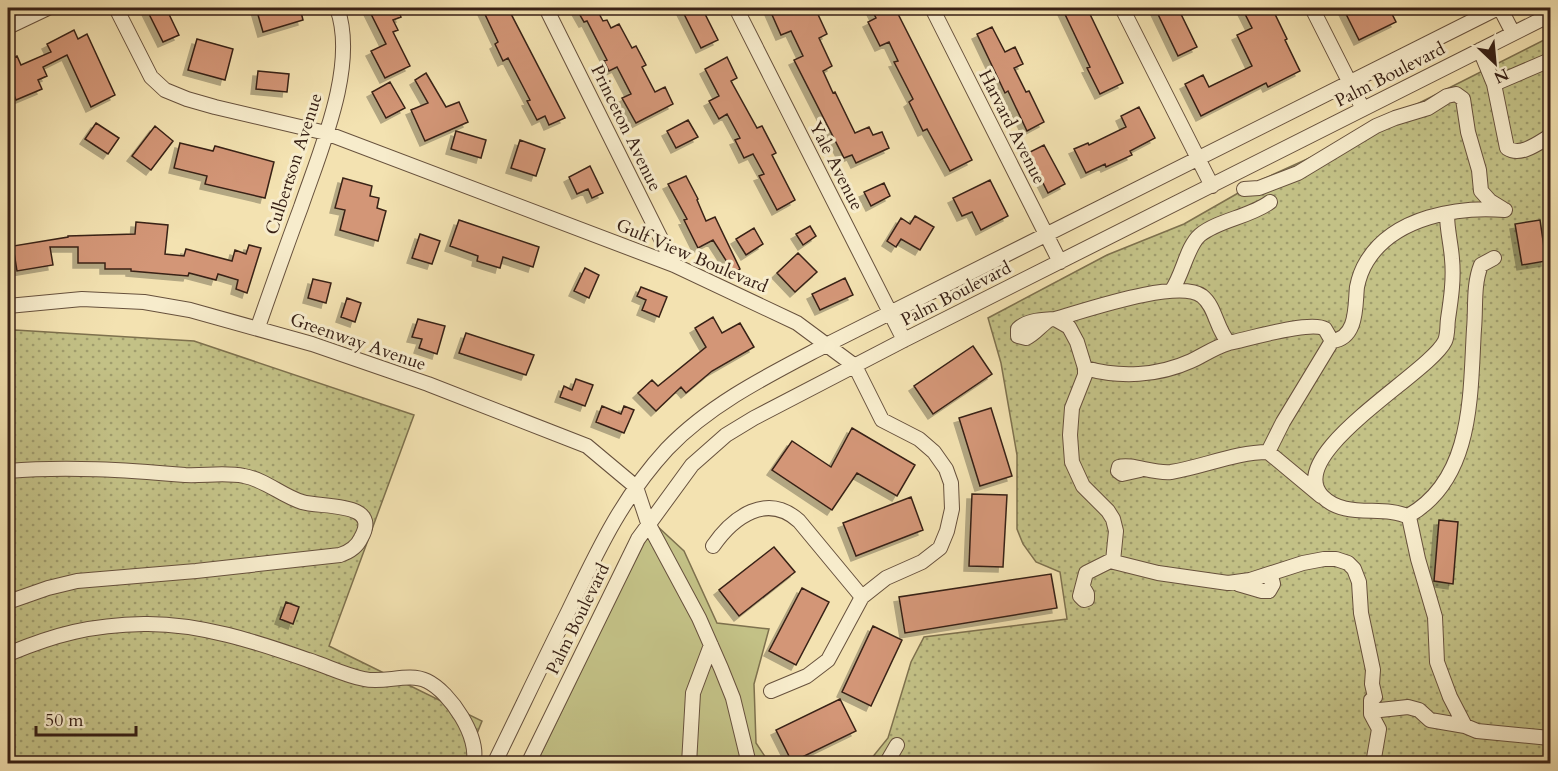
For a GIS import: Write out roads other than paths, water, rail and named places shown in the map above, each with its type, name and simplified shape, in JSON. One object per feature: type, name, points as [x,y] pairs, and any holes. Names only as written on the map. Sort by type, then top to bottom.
[{"type":"street","points":[[8,27],[48,8]]},
{"type":"street","name":"Gulf View Boulevard","points":[[116,8],[152,77],[165,90],[215,107],[326,134],[674,265],[797,322],[855,366],[882,420],[919,439],[934,452],[946,469],[951,483],[952,509],[947,531],[940,548],[922,562],[886,578],[862,597],[828,660],[807,675],[771,691]]},
{"type":"street","name":"Culbertson Avenue","points":[[258,327],[326,134],[341,76],[344,45],[337,8]]},
{"type":"street","name":"Princeton Avenue","points":[[546,8],[674,265]]},
{"type":"street","name":"Yale Avenue","points":[[736,8],[904,340]]},
{"type":"street","name":"Harvard Avenue","points":[[932,8],[1060,262]]},
{"type":"street","points":[[1122,8],[1212,186]]},
{"type":"street","points":[[1312,8],[1363,109]]},
{"type":"street","points":[[1499,8],[1513,33]]},
{"type":"street","name":"Palm Boulevard","points":[[494,764],[606,534],[636,487],[668,448],[702,418],[751,386],[826,345],[1499,8]]},
{"type":"street","name":"Palm Boulevard","points":[[528,764],[613,587],[648,523],[692,465],[726,435],[754,418],[904,340],[1551,15]]},
{"type":"street","points":[[1480,50],[1494,84],[1507,148],[1520,152],[1551,136]]},
{"type":"street","points":[[1494,84],[1551,60]]},
{"type":"street","points":[[1244,189],[1259,188],[1298,173],[1386,121],[1428,108],[1447,96],[1456,94],[1463,99],[1468,132],[1479,170],[1481,200],[1473,209]]},
{"type":"street","points":[[1268,452],[1332,341],[1346,335],[1353,322],[1360,276],[1376,249],[1388,237],[1426,218],[1473,209],[1505,210],[1490,201],[1482,192]]},
{"type":"street","points":[[1172,290],[1181,276],[1192,247],[1201,234],[1270,202]]},
{"type":"street","points":[[1323,497],[1317,486],[1316,476],[1319,465],[1328,452],[1371,407],[1434,356],[1443,344],[1447,332],[1453,270],[1447,214]]},
{"type":"street","points":[[1268,452],[1336,505],[1348,509],[1391,511],[1408,516],[1419,510],[1434,496],[1455,466],[1460,453],[1466,430],[1470,397],[1476,283],[1481,265],[1494,258]]},
{"type":"street","points":[[1113,561],[1116,531],[1113,519],[1083,486],[1072,462],[1070,435],[1072,408],[1085,375],[1085,368],[1077,342],[1069,327],[1052,319],[1172,290],[1190,290],[1202,296],[1213,313],[1221,333],[1229,343]]},
{"type":"street","name":"Greenway Avenue","points":[[8,306],[82,299],[144,302],[190,310],[258,327],[428,384],[587,446],[636,487]]},
{"type":"street","points":[[1085,368],[1107,374],[1147,373],[1175,368],[1229,343],[1286,330],[1316,326],[1325,329],[1332,341]]},
{"type":"street","points":[[1140,470],[1171,472],[1268,452]]},
{"type":"street","points":[[8,471],[70,468],[243,476],[260,481],[302,502],[353,510],[363,517],[366,525],[360,542],[340,555],[196,571],[76,581],[8,602]]},
{"type":"street","points":[[636,487],[648,523],[711,645],[733,699],[749,764]]},
{"type":"street","points":[[713,546],[724,529],[742,515],[759,509],[778,509],[791,514],[799,521],[862,597]]},
{"type":"street","points":[[1408,516],[1420,568],[1435,617],[1437,662],[1450,697],[1465,726]]},
{"type":"street","points":[[1083,586],[1083,579],[1090,570],[1113,561],[1158,573],[1216,582],[1250,580],[1303,563],[1331,558],[1344,561],[1354,569],[1359,582],[1365,634],[1373,670],[1372,684],[1375,697],[1370,703],[1379,729],[1373,764]]},
{"type":"street","points":[[8,654],[61,634],[100,627],[158,624],[224,634],[368,680],[411,677],[425,680],[436,687],[453,705],[468,728],[475,747],[473,764]]},
{"type":"street","points":[[689,764],[693,693],[711,645]]},
{"type":"street","points":[[1371,711],[1408,707],[1419,710],[1430,720],[1465,726],[1477,731],[1551,738]]},
{"type":"street","points":[[886,764],[897,745]]}]
